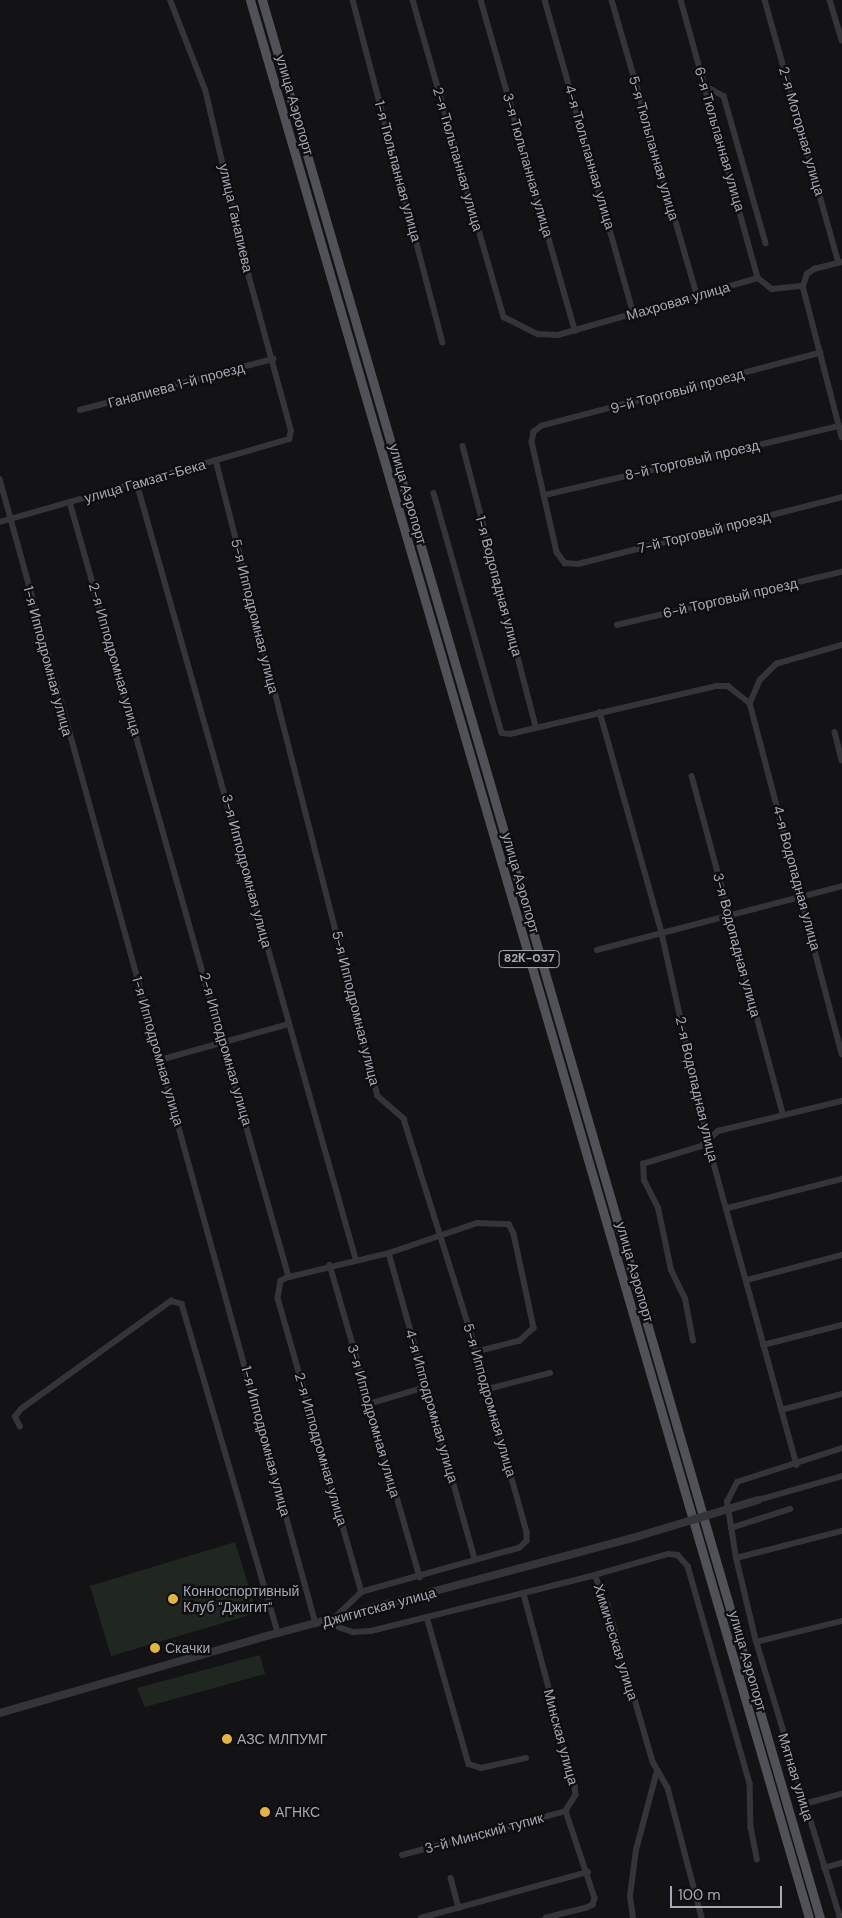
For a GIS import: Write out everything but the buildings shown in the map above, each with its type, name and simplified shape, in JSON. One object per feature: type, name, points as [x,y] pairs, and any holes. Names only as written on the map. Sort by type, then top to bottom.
[{"type":"main road","name":"улица Аэропорт","points":[[250,0],[809,1918]]},
{"type":"main road","name":"улица Аэропорт","points":[[262,0],[635,1291],[820,1918]]},
{"type":"street","name":"улица Ганапиева","points":[[170,0],[204,90],[249,277],[291,430],[289,439]]},
{"type":"street","name":"1-я Тюльпанная улица","points":[[353,0],[443,342]]},
{"type":"street","name":"2-я Тюльпанная улица","points":[[413,0],[504,317]]},
{"type":"street","name":"3-я Тюльпанная улица","points":[[481,0],[575,331]]},
{"type":"street","name":"4-я Тюльпанная улица","points":[[545,0],[634,314]]},
{"type":"street","name":"5-я Тюльпанная улица","points":[[612,0],[697,295]]},
{"type":"street","name":"6-я Тюльпанная улица","points":[[681,0],[758,278]]},
{"type":"street","name":"2-я Моторная улица","points":[[765,0],[840,262]]},
{"type":"street","points":[[830,0],[842,40]]},
{"type":"street","points":[[705,86],[724,96],[766,243]]},
{"type":"street","points":[[840,262],[814,269],[807,274],[803,286],[842,437]]},
{"type":"street","name":"Махровая улица","points":[[504,317],[538,334],[575,331],[758,278]]},
{"type":"street","points":[[758,278],[772,289],[803,286]]},
{"type":"street","name":"9-й Торговый проезд","points":[[546,495],[532,442],[534,432],[542,426],[821,353]]},
{"type":"street","name":"Ганапиева 1-й проезд","points":[[80,410],[273,359]]},
{"type":"street","name":"8-й Торговый проезд","points":[[546,495],[839,426]]},
{"type":"street","name":"улица Гамзат-Бека","points":[[0,522],[289,439]]},
{"type":"street","name":"1-я Водопадная улица","points":[[463,446],[536,726]]},
{"type":"street","name":"5-я Ипподромная улица","points":[[216,460],[378,1096],[404,1119],[478,1352],[527,1541],[520,1548],[475,1559]]},
{"type":"street","name":"1-я Ипподромная улица","points":[[0,479],[160,1060],[324,1622]]},
{"type":"street","name":"3-я Ипподромная улица","points":[[137,483],[356,1259]]},
{"type":"street","points":[[434,493],[498,726],[502,733],[510,734],[536,726],[717,686],[728,686],[750,703],[764,675],[776,664],[842,645]]},
{"type":"street","name":"7-й Торговый проезд","points":[[546,495],[557,552],[565,562],[578,564],[842,497]]},
{"type":"street","name":"2-я Ипподромная улица","points":[[70,502],[289,1277],[281,1281],[278,1298],[362,1592]]},
{"type":"street","name":"6-й Торговый проезд","points":[[617,625],[842,572]]},
{"type":"street","name":"4-я Водопадная улица","points":[[750,703],[842,1054]]},
{"type":"street","name":"2-я Водопадная улица","points":[[600,712],[662,933],[708,1142],[728,1208],[763,1345],[797,1465]]},
{"type":"street","points":[[835,732],[842,760]]},
{"type":"street","name":"3-я Водопадная улица","points":[[692,776],[783,1114]]},
{"type":"street","points":[[597,950],[842,886]]},
{"type":"street","points":[[160,1060],[289,1024]]},
{"type":"street","points":[[693,1341],[685,1298],[671,1270],[658,1208],[647,1191],[641,1170],[643,1164],[696,1148],[708,1142],[718,1131],[842,1100]]},
{"type":"street","points":[[728,1208],[842,1179]]},
{"type":"street","points":[[289,1277],[330,1265],[389,1253],[441,1238],[489,1221],[509,1224],[512,1228],[534,1328],[520,1341],[478,1352]]},
{"type":"street","name":"4-я Ипподромная улица","points":[[389,1253],[475,1559]]},
{"type":"street","points":[[747,1280],[842,1255]]},
{"type":"street","name":"3-я Ипподромная улица","points":[[330,1265],[420,1577]]},
{"type":"street","points":[[20,1427],[15,1417],[21,1409],[171,1301],[182,1304],[278,1633]]},
{"type":"street","points":[[763,1345],[842,1325]]},
{"type":"street","points":[[488,1389],[550,1373]]},
{"type":"street","points":[[369,1404],[426,1387]]},
{"type":"street","points":[[781,1410],[842,1394]]},
{"type":"street","name":"Мятная улица","points":[[840,1918],[756,1642],[736,1558],[727,1502],[737,1482],[797,1465],[842,1448]]},
{"type":"street","points":[[758,1500],[842,1476]]},
{"type":"street","name":"Джигитская улица","points":[[0,1714],[278,1633],[639,1536],[758,1500]]},
{"type":"street","points":[[731,1528],[790,1509]]},
{"type":"street","points":[[736,1558],[842,1531]]},
{"type":"street","points":[[595,1575],[668,1554],[678,1555],[688,1566],[750,1784],[751,1827],[757,1859]]},
{"type":"street","points":[[324,1622],[362,1592],[420,1577],[475,1559]]},
{"type":"street","name":"Химическая улица","points":[[324,1622],[354,1632],[371,1631],[595,1575],[608,1606],[657,1771],[668,1788],[702,1918]]},
{"type":"street","name":"Минская улица","points":[[524,1594],[575,1786],[576,1795],[566,1811]]},
{"type":"street","points":[[427,1617],[469,1764],[482,1768],[526,1758]]},
{"type":"street","points":[[756,1642],[842,1621]]},
{"type":"street","points":[[633,1918],[630,1896],[636,1850],[657,1771]]},
{"type":"street","points":[[804,1804],[842,1794]]},
{"type":"street","points":[[546,1918],[593,1905],[595,1898],[588,1872],[566,1811]]},
{"type":"street","name":"3-й Минский тупик","points":[[402,1855],[566,1811]]},
{"type":"street","points":[[824,1868],[842,1863]]},
{"type":"street","points":[[421,1918],[588,1872]]},
{"type":"street","points":[[451,1878],[459,1908]]},
{"type":"shaded area","name":"Конноспортивный Клуб \"Джигит\"","points":[[235,1542],[257,1613],[111,1656],[90,1586]]},
{"type":"shaded area","points":[[260,1655],[265,1674],[145,1707],[137,1688]]},
{"type":"place","name":"Конноспортивный Клуб \"Джигит\"","points":[[173,1599]]},
{"type":"place","name":"Скачки","points":[[155,1648]]},
{"type":"place","name":"АЗС МЛПУМГ","points":[[227,1739]]},
{"type":"place","name":"АГНКС","points":[[265,1812]]}]
